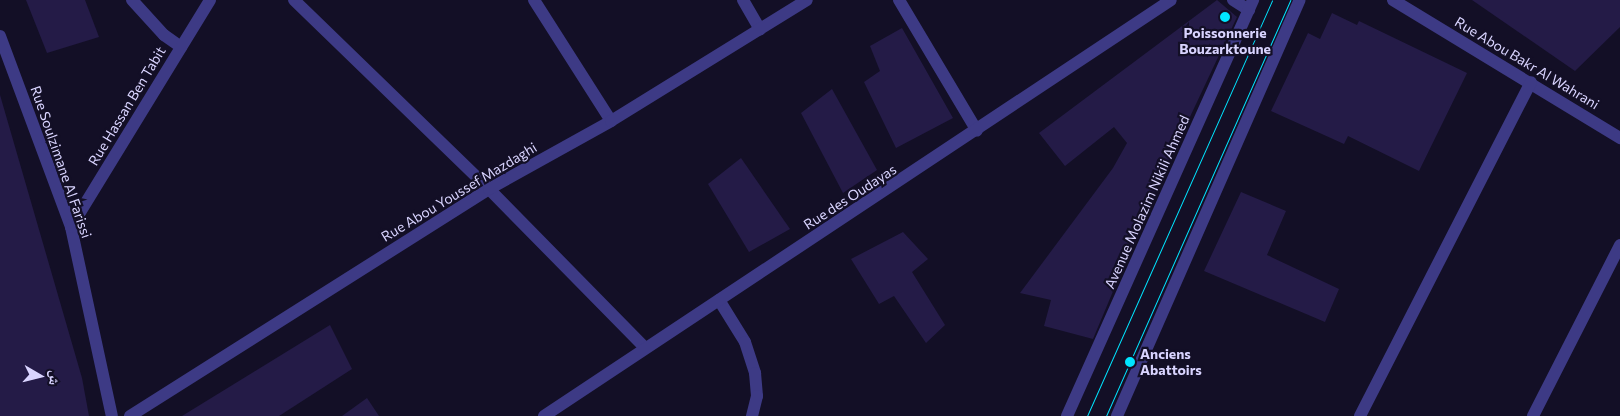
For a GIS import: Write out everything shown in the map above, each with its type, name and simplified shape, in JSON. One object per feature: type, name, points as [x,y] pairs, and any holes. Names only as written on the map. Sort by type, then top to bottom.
[{"type":"street","points":[[132,0],[164,36],[181,47]]},
{"type":"street","name":"Rue Hassan Ben Tabit","points":[[70,227],[210,0]]},
{"type":"street","points":[[294,0],[488,189],[644,347]]},
{"type":"street","points":[[534,0],[610,121]]},
{"type":"street","points":[[743,0],[760,29]]},
{"type":"street","name":"Rue Abou Youssef Mazdaghi","points":[[130,416],[488,189],[610,121],[807,0]]},
{"type":"street","points":[[899,0],[977,131]]},
{"type":"street","name":"Rue des Oudayas","points":[[544,416],[644,347],[977,131],[1171,0]]},
{"type":"street","points":[[1233,0],[1251,5]]},
{"type":"street","points":[[1117,416],[1300,0]]},
{"type":"street","name":"Rue Abou Bakr Al Wahrani","points":[[1393,0],[1531,82],[1620,138]]},
{"type":"street","name":"Avenue Molazim Nikili Ahmed","points":[[1067,416],[1251,5]]},
{"type":"street","name":"Rue Soulzimane Al Farissi","points":[[0,36],[70,227],[112,416]]},
{"type":"street","points":[[1360,416],[1531,82]]},
{"type":"street","points":[[1533,416],[1620,245]]},
{"type":"street","points":[[719,300],[745,342],[755,373],[757,396],[752,416]]},
{"type":"building","points":[[26,0],[85,0],[99,37],[47,53]]},
{"type":"building","points":[[1217,0],[1237,17],[1156,189],[1093,339],[1044,326],[1051,300],[1020,293],[1113,168],[1127,143],[1114,127],[1065,166],[1039,133]]},
{"type":"building","points":[[1472,0],[1620,0],[1620,27],[1575,71]]},
{"type":"building","points":[[1332,13],[1357,25],[1359,21],[1467,73],[1419,171],[1348,136],[1344,144],[1271,111],[1308,33],[1320,39]]},
{"type":"building","points":[[902,28],[953,118],[896,148],[864,82],[880,71],[870,46]]},
{"type":"building","points":[[832,89],[877,170],[843,193],[801,113]]},
{"type":"building","points":[[0,95],[82,378],[89,416],[0,416]]},
{"type":"building","points":[[741,158],[790,229],[749,252],[708,184]]},
{"type":"building","points":[[1241,192],[1286,211],[1267,255],[1339,289],[1325,322],[1204,271]]},
{"type":"building","points":[[903,232],[928,259],[912,272],[945,325],[926,343],[894,296],[879,304],[851,259]]},
{"type":"building","points":[[330,325],[352,369],[279,416],[182,416]]},
{"type":"building","points":[[367,398],[379,416],[342,416]]},
{"type":"tram line","points":[[1087,416],[1272,0]]},
{"type":"tram line","points":[[1106,416],[1290,0]]},
{"type":"place","name":"Poissonnerie Bouzarktoune","points":[[1225,17]]},
{"type":"place","name":"Anciens Abattoirs","points":[[1130,362]]}]
